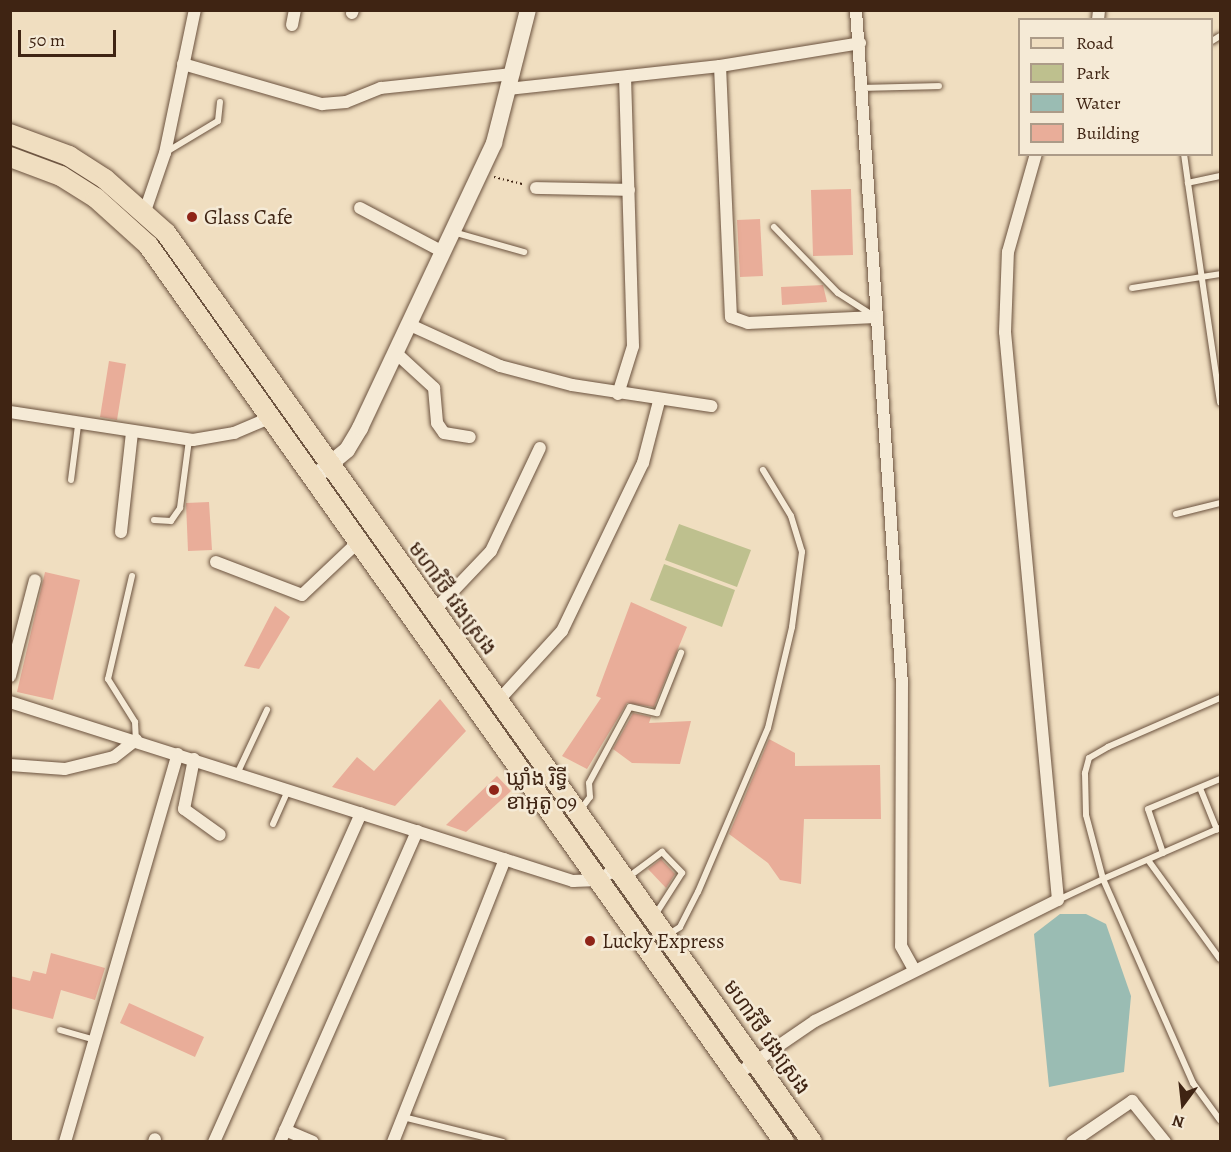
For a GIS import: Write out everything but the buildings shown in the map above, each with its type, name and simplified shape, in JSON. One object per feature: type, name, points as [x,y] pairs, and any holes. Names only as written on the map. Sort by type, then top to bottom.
[{"type":"main road","name":"មហាវិថី វេងស្រេង","points":[[10,135],[69,156],[145,211],[332,466],[433,612],[812,1142]]},
{"type":"main road","name":"មហាវិថី វេងស្រេង","points":[[10,157],[61,176],[123,219],[148,245],[784,1142]]},
{"type":"street","points":[[145,211],[165,153],[195,10]]},
{"type":"street","points":[[292,25],[295,10]]},
{"type":"street","points":[[313,478],[332,466],[360,428],[453,231],[479,174],[511,81],[528,10]]},
{"type":"street","points":[[856,10],[863,88],[875,317],[902,684],[901,946],[914,969]]},
{"type":"street","points":[[183,64],[322,104],[346,102],[381,88],[511,81],[626,79],[860,43]]},
{"type":"street","points":[[720,66],[731,317],[748,323],[875,317]]},
{"type":"street","points":[[618,394],[633,346],[626,79]]},
{"type":"street","points":[[736,1075],[815,1022],[914,969],[1058,900],[1005,332],[1008,252],[1035,156]]},
{"type":"street","points":[[536,188],[629,190]]},
{"type":"street","points":[[360,208],[443,252]]},
{"type":"street","points":[[408,324],[500,366],[618,394],[711,406]]},
{"type":"street","points":[[396,353],[434,387],[437,423],[444,433],[470,437]]},
{"type":"street","points":[[498,701],[562,631],[643,463],[659,401]]},
{"type":"street","points":[[10,412],[78,425],[189,440],[234,433],[270,417]]},
{"type":"street","points":[[121,532],[132,433]]},
{"type":"street","points":[[433,612],[491,551],[540,448]]},
{"type":"street","points":[[216,562],[302,594],[358,542]]},
{"type":"street","points":[[10,676],[35,580]]},
{"type":"street","points":[[10,702],[136,740],[573,881],[599,880],[621,874]]},
{"type":"street","points":[[10,765],[65,769],[114,757],[136,740]]},
{"type":"street","points":[[65,1142],[178,754]]},
{"type":"street","points":[[194,759],[184,809],[220,835]]},
{"type":"street","points":[[214,1142],[361,813]]},
{"type":"street","points":[[313,1142],[283,1136],[417,831]]},
{"type":"street","points":[[393,1142],[505,859]]},
{"type":"street","points":[[1072,1142],[1132,1101],[1165,1142]]},
{"type":"lane","points":[[863,88],[939,86]]},
{"type":"lane","points":[[165,153],[218,121],[220,102]]},
{"type":"lane","points":[[1184,156],[1221,404]]},
{"type":"lane","points":[[1188,183],[1221,176]]},
{"type":"lane","points":[[774,227],[838,293],[875,317]]},
{"type":"lane","points":[[453,231],[524,252]]},
{"type":"lane","points":[[1132,288],[1201,280],[1221,274]]},
{"type":"lane","points":[[71,480],[78,425]]},
{"type":"lane","points":[[154,520],[171,521],[180,508],[189,440]]},
{"type":"lane","points":[[666,936],[680,927],[698,892],[768,728],[792,627],[802,552],[791,516],[762,470]]},
{"type":"lane","points":[[1176,514],[1221,503]]},
{"type":"lane","points":[[132,576],[108,679],[135,722],[136,740]]},
{"type":"lane","points":[[578,814],[630,707],[657,714],[681,653]]},
{"type":"lane","points":[[1221,698],[1089,758],[1086,815],[1103,879],[1194,1083],[1221,1120]]},
{"type":"lane","points":[[237,774],[267,710]]},
{"type":"lane","points":[[1163,853],[1148,809],[1221,779]]},
{"type":"lane","points":[[1058,900],[1219,829],[1200,788]]},
{"type":"lane","points":[[273,824],[288,790]]},
{"type":"lane","points":[[621,874],[662,852],[682,873],[653,918]]},
{"type":"lane","points":[[1148,860],[1221,959]]},
{"type":"lane","points":[[60,1030],[93,1040]]},
{"type":"lane","points":[[403,1117],[503,1142]]},
{"type":"path","points":[[479,174],[536,188]]},
{"type":"green space","points":[[679,524],[751,550],[737,587],[665,560]]},
{"type":"green space","points":[[664,564],[735,590],[722,627],[650,600]]},
{"type":"water","points":[[1060,914],[1086,914],[1106,924],[1131,996],[1124,1072],[1049,1087],[1034,934]]},
{"type":"place","name":"Glass Cafe","points":[[192,217]]},
{"type":"place","name":"ឃ្លាំង រិទ្ធី ខាអូតូ 09","points":[[494,790]]},
{"type":"place","name":"Lucky Express","points":[[590,941]]}]
